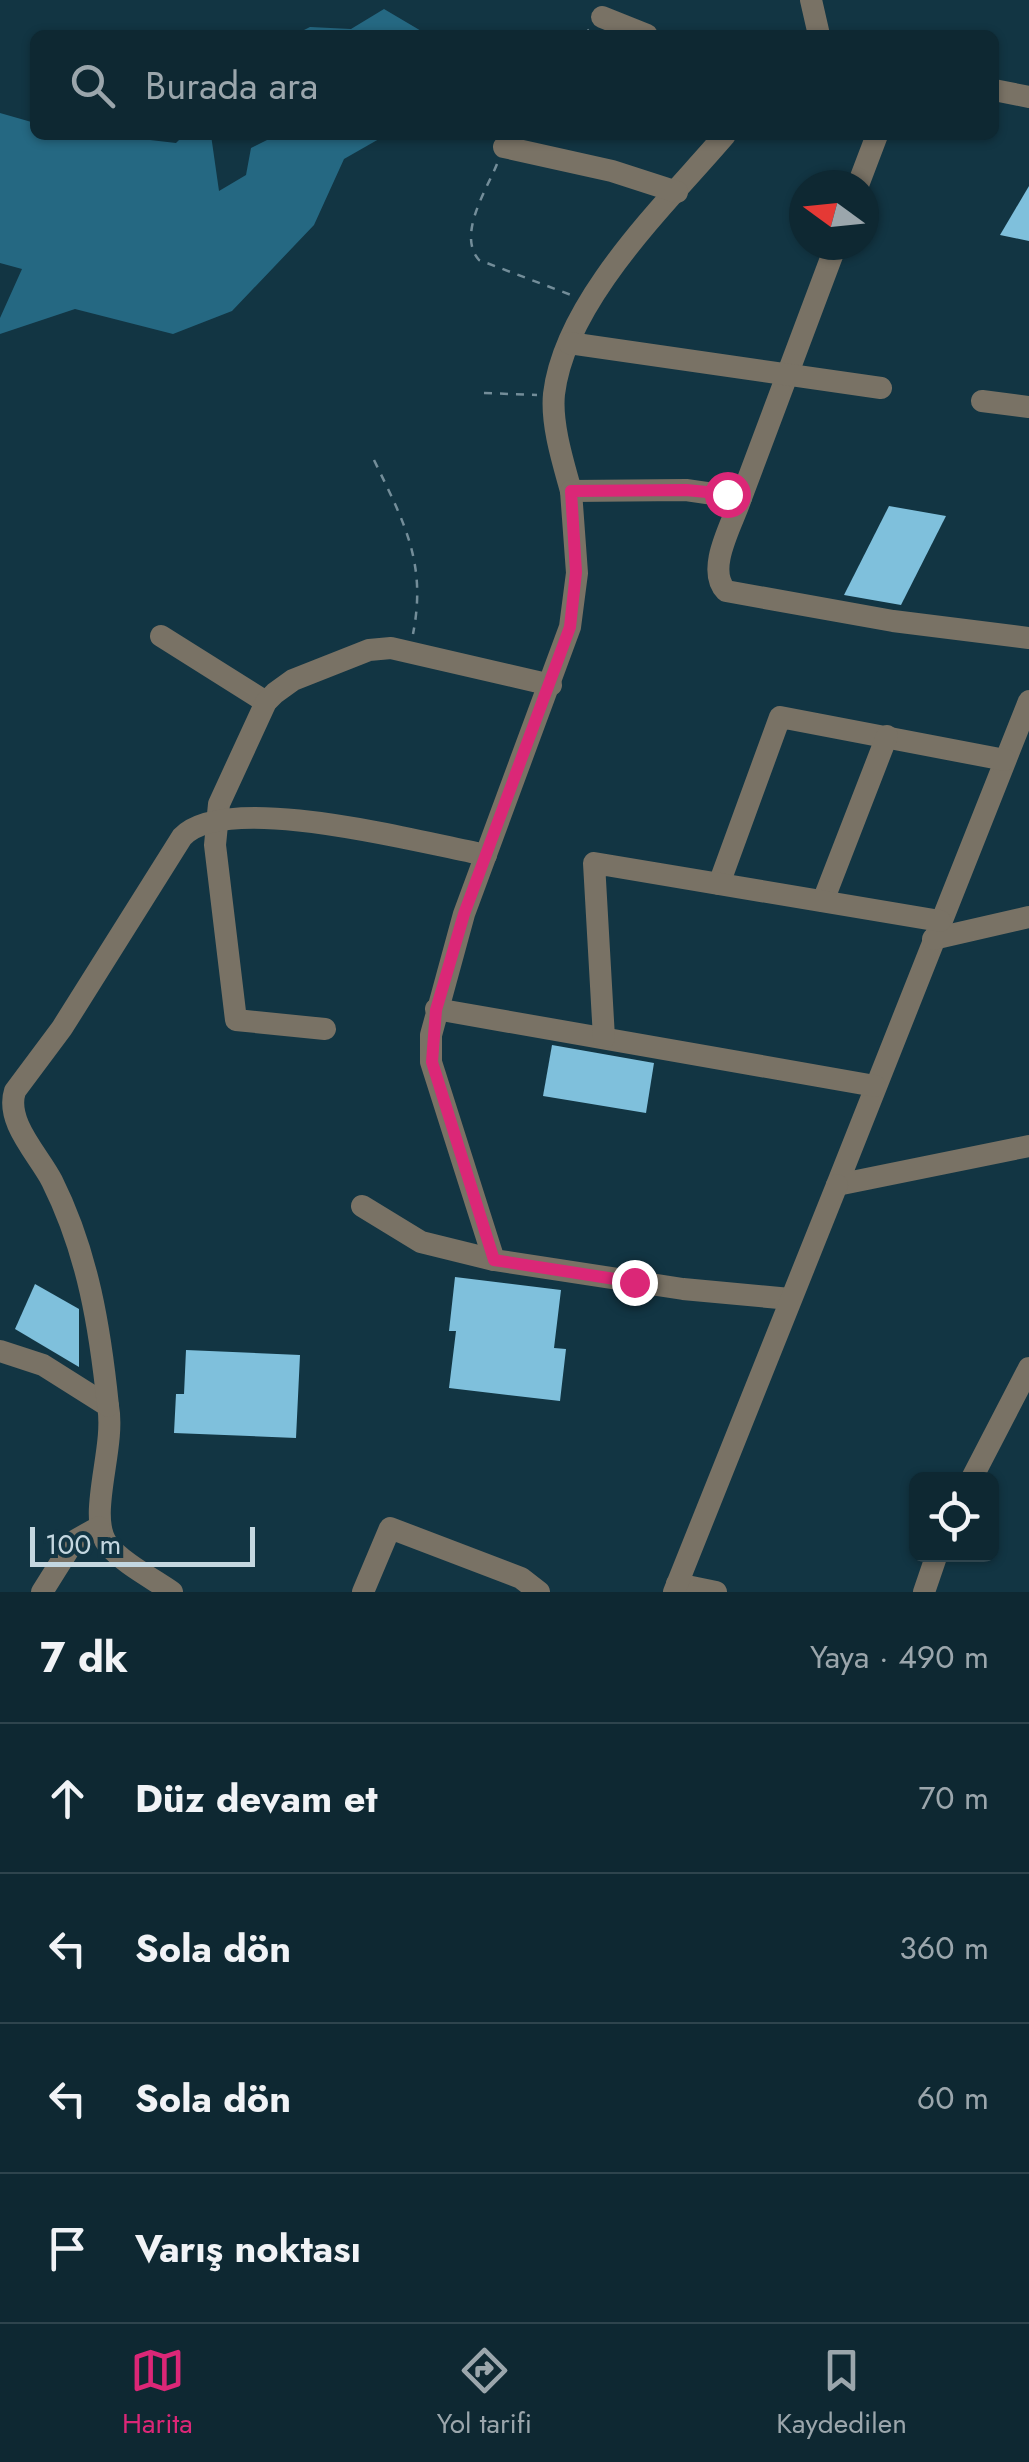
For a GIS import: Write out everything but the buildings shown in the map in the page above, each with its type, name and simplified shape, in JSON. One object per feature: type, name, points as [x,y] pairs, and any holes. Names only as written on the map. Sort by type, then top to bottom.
[{"type":"street","points":[[811,0],[818,30]]},
{"type":"street","points":[[602,17],[634,30]]},
{"type":"street","points":[[999,91],[1029,97]]},
{"type":"street","points":[[494,1260],[432,1062],[436,1010],[486,854],[551,685],[576,597],[571,491],[554,396],[569,344],[590,302],[721,140]]},
{"type":"street","points":[[864,170],[875,140]]},
{"type":"street","points":[[504,147],[612,170],[677,192]]},
{"type":"street","points":[[831,260],[741,498],[718,566],[718,580],[726,590],[894,620],[1029,638]]},
{"type":"street","points":[[569,344],[881,388]]},
{"type":"street","points":[[982,401],[1029,407]]},
{"type":"street","points":[[571,491],[686,490],[741,498]]},
{"type":"street","points":[[161,636],[266,702]]},
{"type":"street","points":[[325,1030],[236,1020],[216,818],[266,702],[293,680],[369,650],[410,650],[551,685]]},
{"type":"street","points":[[716,1592],[675,1588],[1029,701]]},
{"type":"street","points":[[719,884],[780,717],[1005,760]]},
{"type":"street","points":[[823,902],[888,736]]},
{"type":"street","points":[[172,1592],[111,1549],[100,1528],[98,1514],[110,1447],[99,1329],[86,1268],[52,1181],[15,1118],[12,1096],[62,1028],[182,837],[200,823],[216,818],[280,818],[486,854]]},
{"type":"street","points":[[604,1038],[594,864],[823,902],[936,930],[1029,917]]},
{"type":"street","points":[[436,1010],[875,1086]]},
{"type":"street","points":[[837,1186],[1029,1146]]},
{"type":"street","points":[[362,1206],[420,1242],[494,1260],[683,1290],[790,1299]]},
{"type":"street","points":[[0,1351],[43,1366],[108,1406]]},
{"type":"street","points":[[976,1472],[1029,1368]]},
{"type":"street","points":[[42,1592],[74,1540],[100,1528]]},
{"type":"street","points":[[362,1592],[390,1528],[522,1578],[539,1592]]},
{"type":"street","points":[[924,1592],[934,1562]]},
{"type":"path","points":[[504,147],[470,233],[473,253],[479,260],[590,302]]},
{"type":"path","points":[[484,394],[554,396]]},
{"type":"path","points":[[374,460],[413,542],[418,597],[410,650]]},
{"type":"shaded area","points":[[384,9],[420,30],[304,30],[351,29]]},
{"type":"shaded area","points":[[0,113],[30,122],[30,140],[212,140],[219,191],[246,175],[251,148],[267,140],[377,140],[344,159],[314,225],[232,311],[173,334],[75,309],[0,334],[0,318],[22,269],[0,263]]},
{"type":"route","points":[[634,1282],[494,1260],[432,1062],[430,1035],[464,914],[570,627],[576,597],[571,491],[686,490],[727,494]]}]
